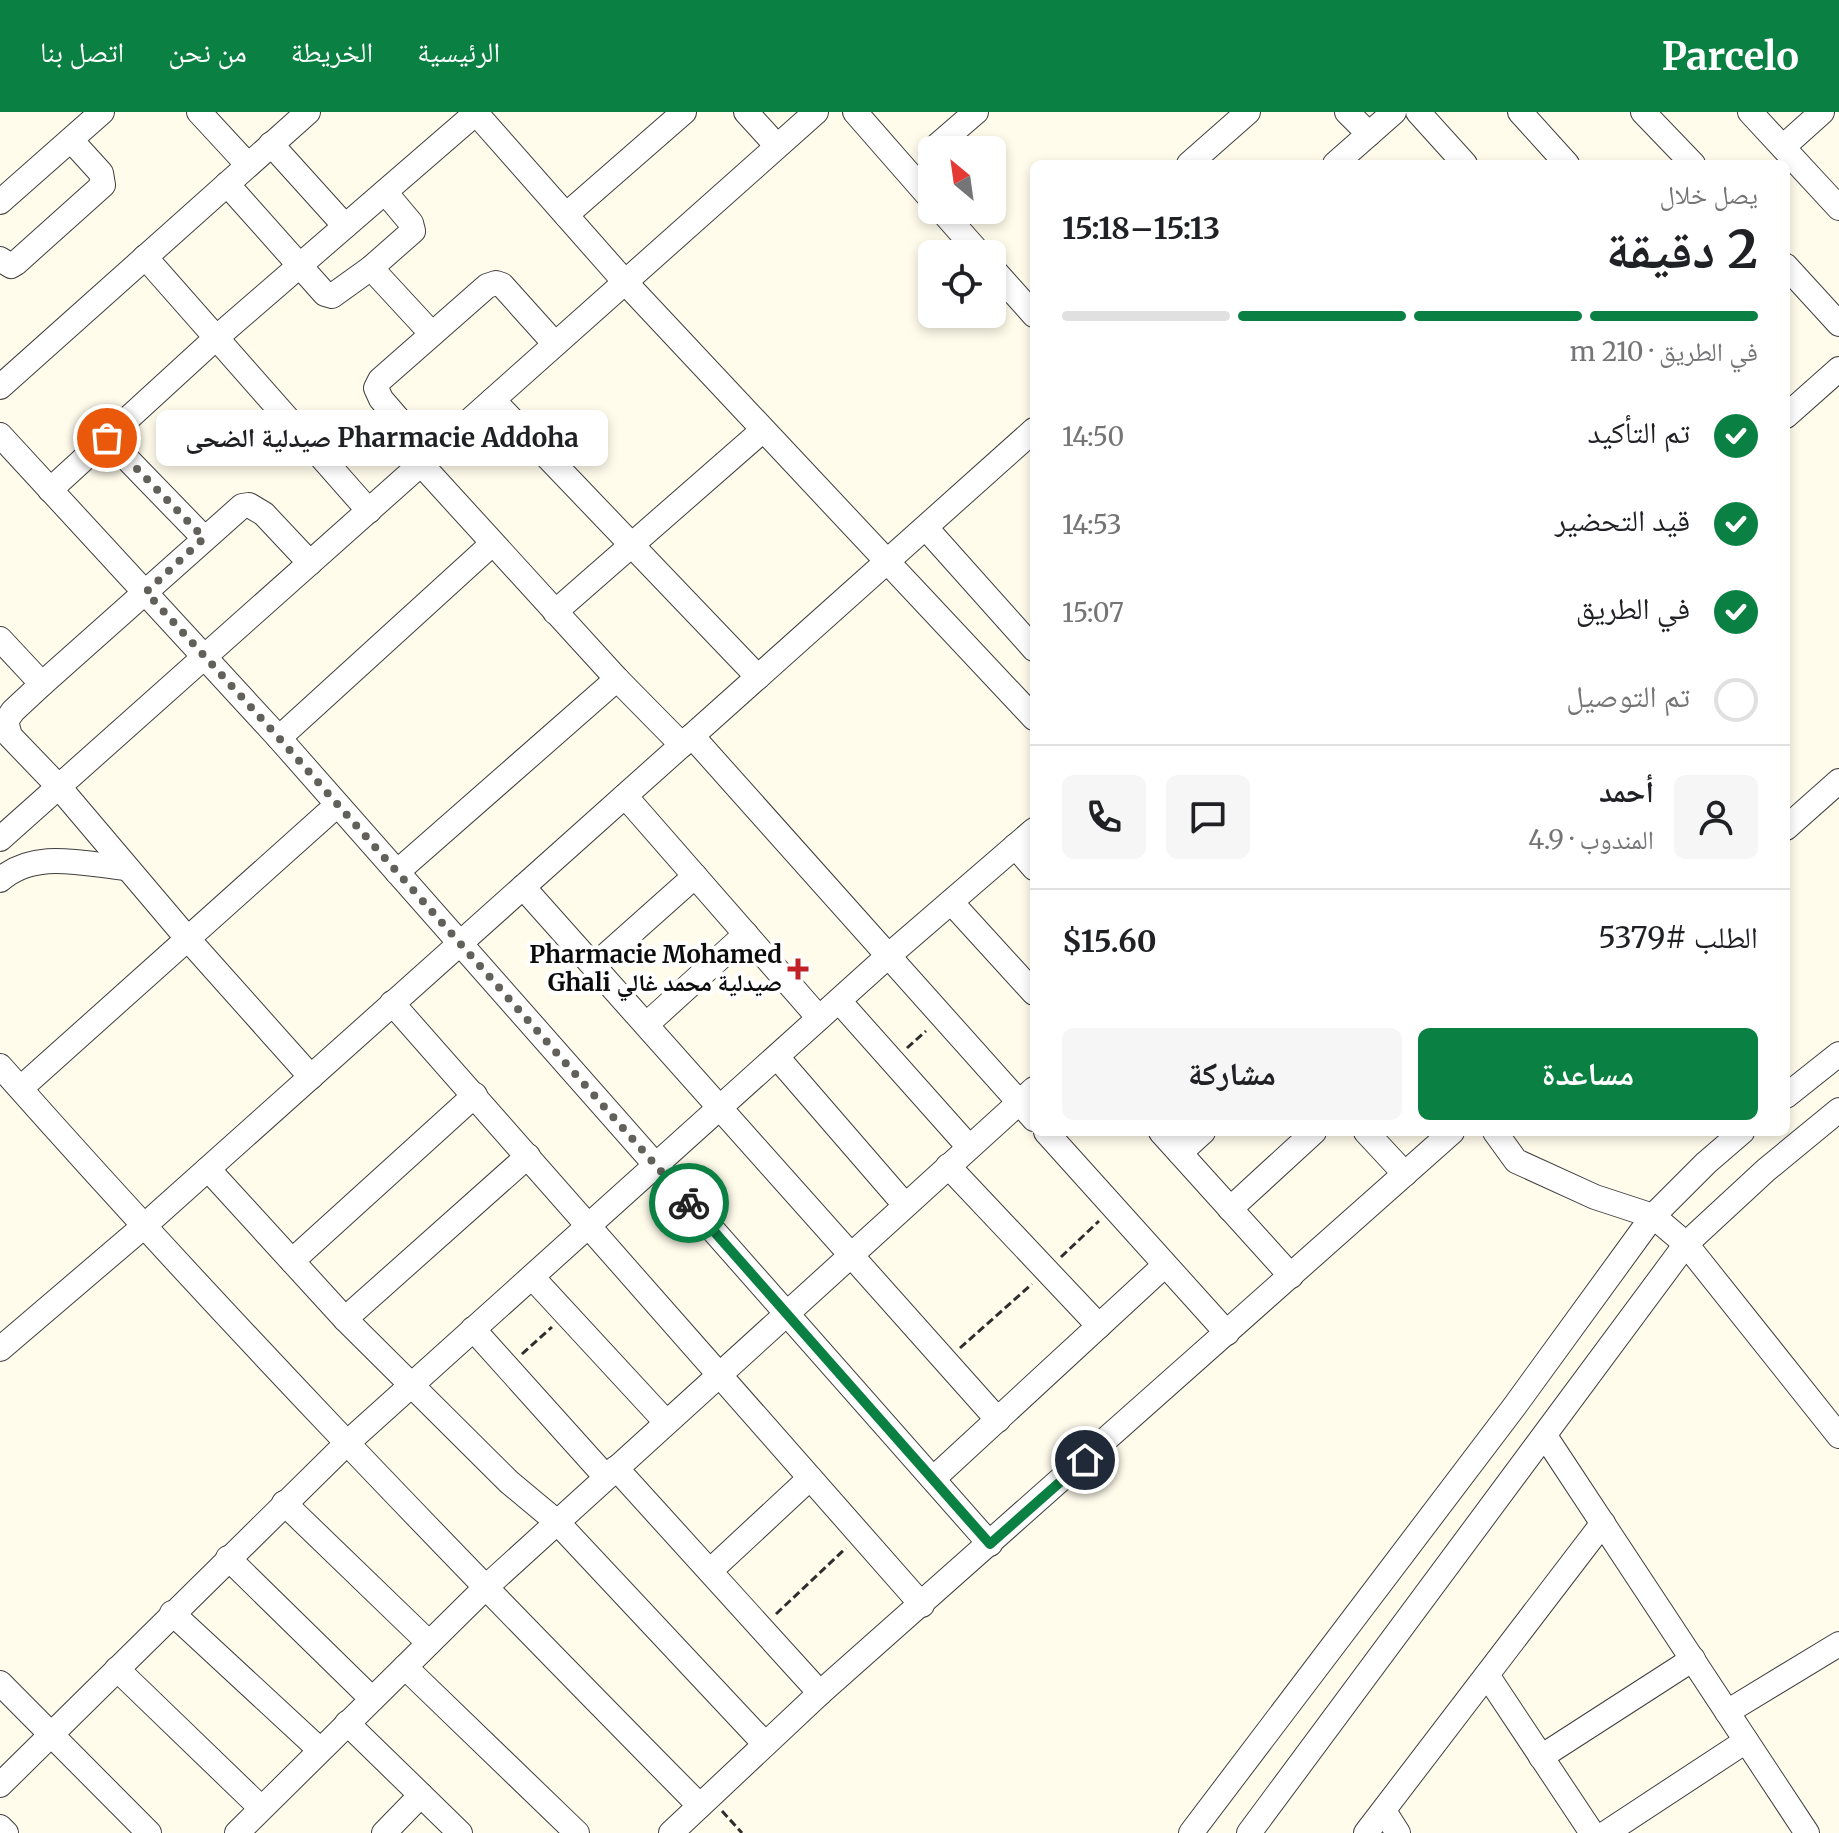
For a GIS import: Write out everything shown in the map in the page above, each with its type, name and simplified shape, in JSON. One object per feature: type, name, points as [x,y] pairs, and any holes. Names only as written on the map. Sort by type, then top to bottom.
[{"type":"street","points":[[0,202],[102,112]]},
{"type":"street","points":[[199,112],[248,165]]},
{"type":"street","points":[[0,387],[308,112]]},
{"type":"street","points":[[746,112],[777,146]]},
{"type":"street","points":[[0,839],[816,112]]},
{"type":"street","points":[[855,112],[918,184]]},
{"type":"street","points":[[948,136],[976,112]]},
{"type":"street","points":[[1194,160],[1248,112]]},
{"type":"street","points":[[1347,112],[1369,134]]},
{"type":"street","points":[[1347,160],[1369,134],[1394,112]]},
{"type":"street","points":[[1418,112],[1461,160]]},
{"type":"street","points":[[1520,112],[1563,160]]},
{"type":"street","points":[[1643,112],[1689,160]]},
{"type":"street","points":[[1750,112],[1839,208]]},
{"type":"street","points":[[1783,147],[1822,112]]},
{"type":"street","points":[[50,490],[216,338],[475,113],[625,282],[1030,714]]},
{"type":"street","points":[[566,215],[677,114]]},
{"type":"street","points":[[0,259],[11,266],[16,263],[103,185],[101,173],[71,140]]},
{"type":"street","points":[[271,144],[345,226]]},
{"type":"street","points":[[907,172],[918,162]]},
{"type":"street","points":[[227,184],[325,294],[332,296],[371,268],[409,236],[414,228],[385,192]]},
{"type":"street","points":[[953,224],[968,240]]},
{"type":"street","points":[[145,257],[369,511]]},
{"type":"street","points":[[371,268],[432,334]]},
{"type":"street","points":[[1790,270],[1839,324]]},
{"type":"street","points":[[1006,282],[1030,306]]},
{"type":"street","points":[[237,1833],[485,1588],[969,1147],[1029,1103],[942,1017],[687,741],[617,679],[492,544],[426,460],[376,388],[380,380],[432,334],[487,286],[496,283],[502,285],[555,344]]},
{"type":"street","points":[[1790,410],[1839,369]]},
{"type":"street","points":[[493,400],[758,677]]},
{"type":"street","points":[[555,612],[763,430]]},
{"type":"street","points":[[0,1349],[143,1227],[1030,434]]},
{"type":"street","points":[[0,435],[279,738],[990,1544]]},
{"type":"street","points":[[107,438],[204,538]]},
{"type":"street","points":[[310,563],[264,514],[249,505],[235,511],[42,684],[9,716],[6,728],[311,1077]]},
{"type":"street","points":[[926,528],[1030,645]]},
{"type":"street","points":[[279,738],[492,544]]},
{"type":"street","points":[[0,639],[42,684]]},
{"type":"street","points":[[397,872],[617,679]]},
{"type":"street","points":[[1790,824],[1839,781]]},
{"type":"street","points":[[625,796],[819,1018]]},
{"type":"street","points":[[337,805],[187,938],[6,1075],[346,1444],[485,1588],[704,1801]]},
{"type":"street","points":[[0,1785],[346,1444],[887,957],[1030,833]]},
{"type":"street","points":[[1015,846],[1030,863]]},
{"type":"street","points":[[6,866],[46,861],[126,868]]},
{"type":"street","points":[[594,966],[695,876]]},
{"type":"street","points":[[523,887],[998,1420]]},
{"type":"street","points":[[951,902],[1030,989]]},
{"type":"street","points":[[647,1024],[746,934]]},
{"type":"street","points":[[839,1001],[969,1147]]},
{"type":"street","points":[[392,1003],[922,1605]]},
{"type":"street","points":[[1790,1093],[1839,1054]]},
{"type":"street","points":[[777,1057],[905,1205]]},
{"type":"street","points":[[292,1261],[475,1095]]},
{"type":"street","points":[[1249,1833],[1686,1244],[1766,1170],[1839,1110]]},
{"type":"street","points":[[1050,1136],[1227,1333]]},
{"type":"street","points":[[1165,1136],[1291,1276]]},
{"type":"street","points":[[1180,1153],[1199,1136]]},
{"type":"street","points":[[1230,1209],[1310,1136]]},
{"type":"street","points":[[1370,1136],[1405,1174]]},
{"type":"street","points":[[671,1833],[820,1693],[1448,1136]]},
{"type":"street","points":[[1498,1136],[1516,1161],[1595,1197],[1653,1216],[1686,1244],[1839,1436]]},
{"type":"street","points":[[1191,1833],[1514,1407],[1653,1216],[1737,1136]]},
{"type":"street","points":[[345,1319],[528,1156]]},
{"type":"street","points":[[948,1166],[1099,1326]]},
{"type":"street","points":[[208,1169],[345,1319],[509,1482],[557,1522],[765,1744]]},
{"type":"street","points":[[933,1479],[1165,1265]]},
{"type":"street","points":[[532,1277],[666,1422]]},
{"type":"street","points":[[473,1329],[710,1571],[820,1693]]},
{"type":"street","points":[[1545,1436],[1807,1833]]},
{"type":"street","points":[[710,1571],[810,1478]]},
{"type":"street","points":[[284,1503],[429,1643]]},
{"type":"street","points":[[1366,1833],[1603,1523]]},
{"type":"street","points":[[228,1558],[372,1699]]},
{"type":"street","points":[[172,1613],[320,1750]]},
{"type":"street","points":[[1727,1712],[1839,1644]]},
{"type":"street","points":[[1541,1757],[1693,1659]]},
{"type":"street","points":[[405,1667],[577,1833]]},
{"type":"street","points":[[117,1669],[261,1808]]},
{"type":"street","points":[[1487,1675],[1592,1833]]},
{"type":"street","points":[[0,1683],[149,1833]]},
{"type":"street","points":[[347,1723],[460,1833]]},
{"type":"street","points":[[1606,1833],[1746,1741]]},
{"type":"street","points":[[384,1833],[421,1795]]},
{"type":"street","points":[[1384,1811],[1398,1833]]},
{"type":"street","points":[[0,1827],[6,1833]]},
{"type":"path","points":[[893,1061],[942,1017]]},
{"type":"path","points":[[507,1367],[567,1315]]},
{"type":"path","points":[[761,1627],[860,1535]]},
{"type":"path","points":[[704,1801],[742,1833]]},
{"type":"way so far","points":[[107,438],[204,538],[146,592],[279,738],[689,1203]]},
{"type":"place","name":"Pharmacie Addoha صيدلية الضحى","points":[[107,438]]},
{"type":"place","name":"Pharmacie Mohamed Ghali صيدلية محمد غالي","points":[[798,969]]},
{"type":"route","points":[[689,1203],[990,1544],[1085,1460]]}]
